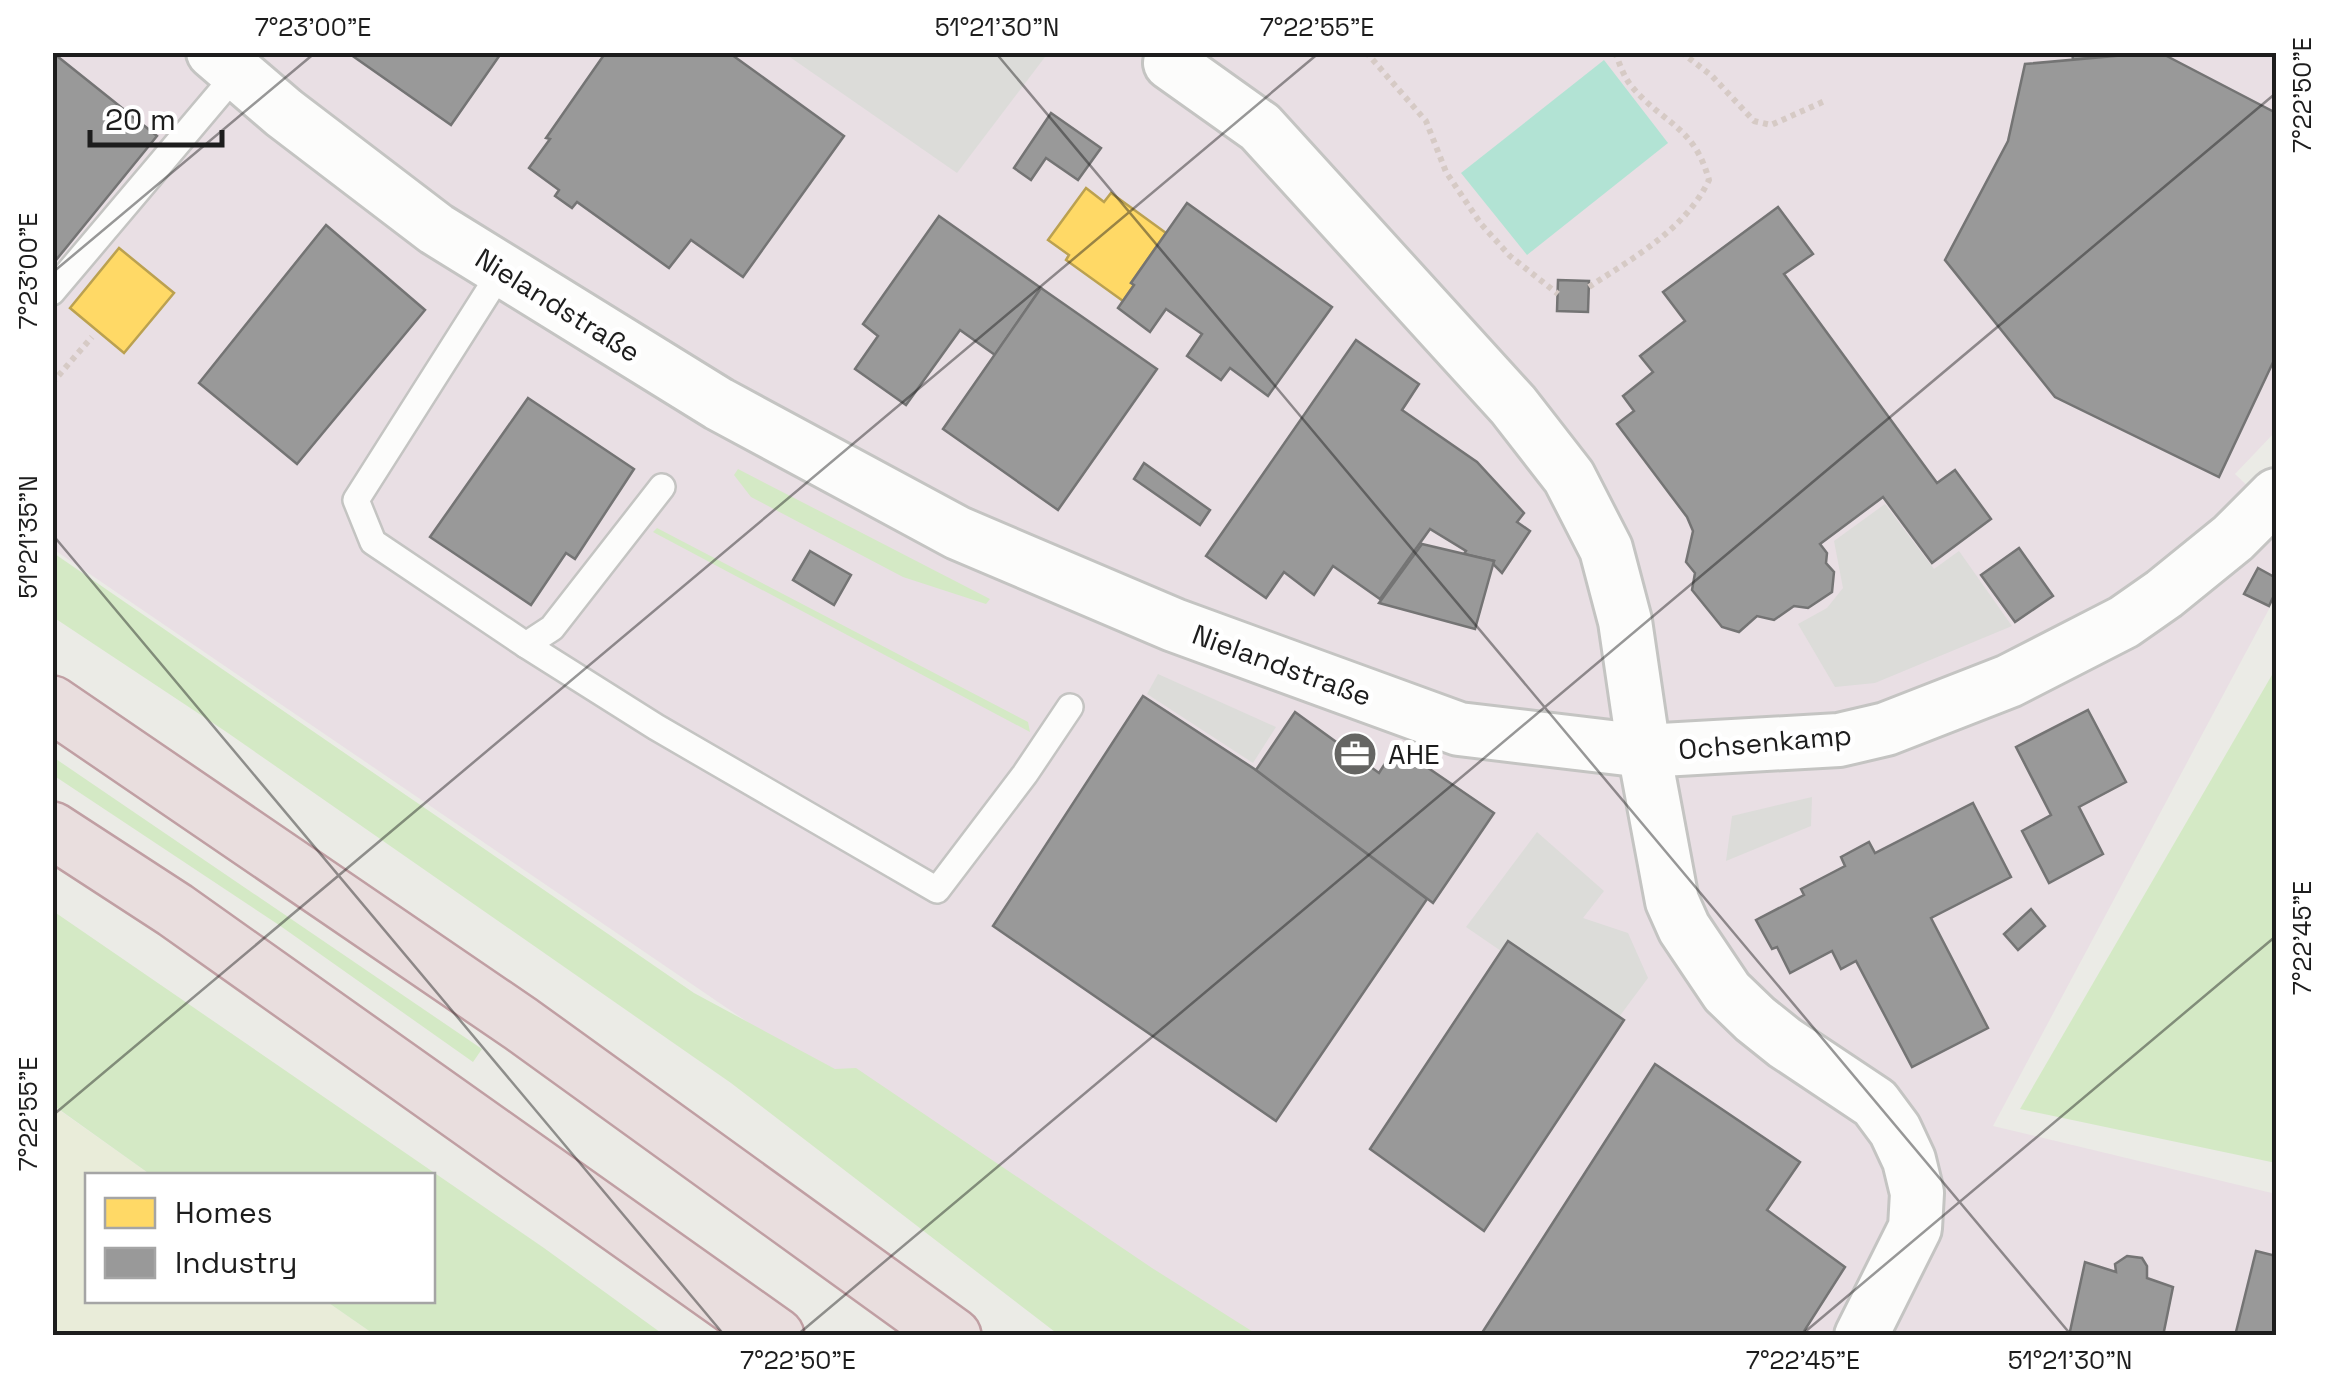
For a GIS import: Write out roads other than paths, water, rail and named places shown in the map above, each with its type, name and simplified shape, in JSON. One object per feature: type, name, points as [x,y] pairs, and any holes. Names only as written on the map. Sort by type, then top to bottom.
[{"type":"highway","points":[[52,704],[521,1024],[953,1336]]},
{"type":"highway","points":[[52,830],[175,910],[776,1336]]},
{"type":"highway","points":[[52,854],[175,910]]},
{"type":"street","name":"Nielandstraße","points":[[225,62],[436,228],[719,404],[958,533],[1174,625],[1460,729],[1644,751]]},
{"type":"street","points":[[1170,63],[1260,128],[1513,405],[1569,476],[1606,548],[1625,621],[1644,751]]},
{"type":"street","name":"Ochsenkamp","points":[[1861,1336],[1914,1228],[1917,1193],[1908,1160],[1895,1130],[1875,1103],[1755,1019],[1727,992],[1703,959],[1672,902],[1644,751],[1839,740],[1886,729],[2009,680],[2124,622],[2151,604],[2233,538],[2276,495]]},
{"type":"lane","points":[[52,292],[225,62]]},
{"type":"lane","points":[[502,270],[356,500],[373,542],[656,727],[937,890],[1070,708]]},
{"type":"lane","points":[[526,644],[552,628],[662,488]]},
{"type":"place","name":"AHE","points":[[1355,754]]}]
